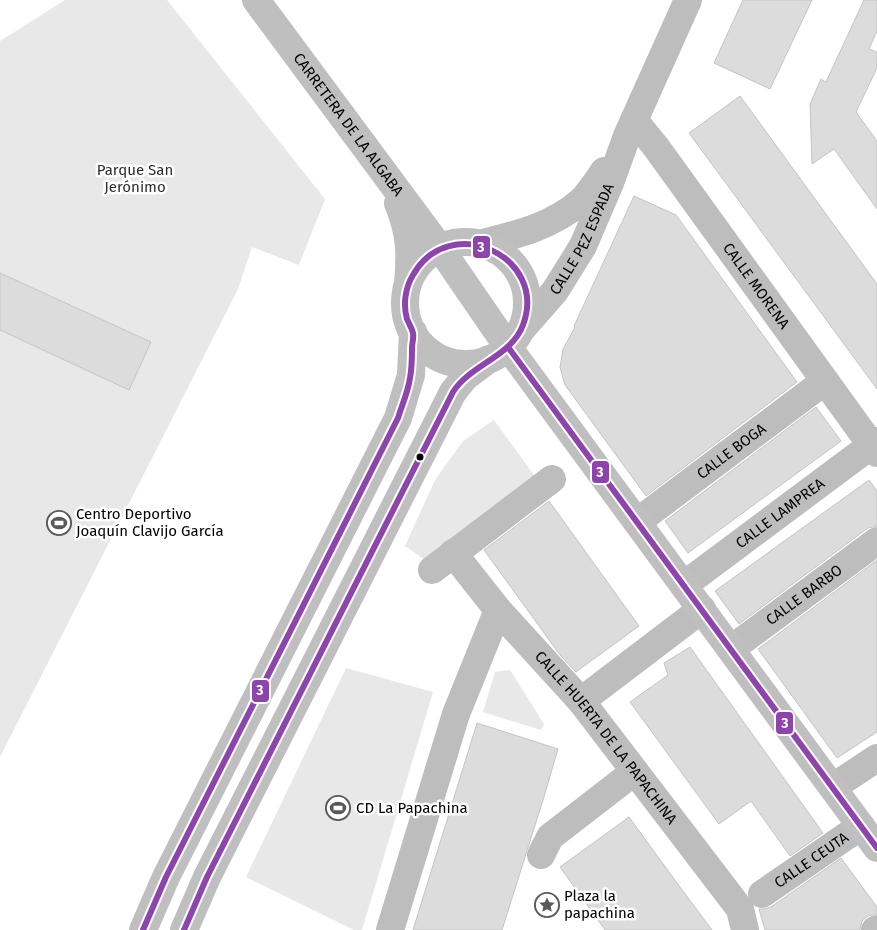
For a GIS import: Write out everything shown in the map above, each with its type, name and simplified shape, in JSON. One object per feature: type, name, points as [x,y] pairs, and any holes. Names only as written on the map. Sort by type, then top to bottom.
[{"type":"main road","name":"CARRETERA DE LA ALGABA","points":[[256,0],[440,248],[506,346],[877,848]]},
{"type":"main road","points":[[389,181],[406,223],[409,238],[411,257],[405,303],[407,318],[420,343],[429,352],[452,362],[477,363],[506,346]]},
{"type":"main road","points":[[184,930],[207,877],[452,392],[465,378],[506,346],[526,316],[528,301],[518,270],[507,258],[494,249],[479,244],[459,243],[440,248],[424,259],[417,267],[408,284]]},
{"type":"main road","points":[[143,930],[166,877],[398,418],[411,375],[413,332]]},
{"type":"street","name":"CALLE PEZ ESPADA","points":[[506,346],[555,291],[582,246],[610,183],[631,128],[688,0]]},
{"type":"street","name":"CALLE PEZ ESPADA","points":[[479,244],[522,234],[553,220],[580,201],[600,177],[631,128]]},
{"type":"street","name":"CALLE MORENA","points":[[631,128],[652,142],[824,381],[875,447]]},
{"type":"street","name":"CALLE BOGA","points":[[637,522],[824,381]]},
{"type":"street","name":"CALLE LAMPREA","points":[[684,585],[875,447]]},
{"type":"street","points":[[432,570],[453,552],[552,479]]},
{"type":"street","name":"CALLE BARBO","points":[[731,649],[877,541]]},
{"type":"street","name":"CALLE HUERTA DE LA PAPACHINA","points":[[453,552],[498,610],[581,701],[634,772],[751,908]]},
{"type":"street","points":[[581,701],[702,609]]},
{"type":"street","points":[[390,930],[456,714],[498,610]]},
{"type":"street","points":[[833,787],[877,758]]},
{"type":"street","points":[[546,846],[634,772]]},
{"type":"street","name":"CALLE CEUTA","points":[[751,908],[861,826]]},
{"type":"green space","name":"Parque San Jerónimo","points":[[65,0],[167,0],[325,199],[299,265],[252,247],[238,289],[0,757],[0,41]]},
{"type":"green space","points":[[494,420],[539,482],[429,563],[405,546],[435,480],[463,441]]},
{"type":"green space","name":"CD La Papachina","points":[[346,668],[433,692],[362,930],[354,930],[246,877]]},
{"type":"green space","points":[[510,670],[544,724],[541,730],[483,712],[495,672]]},
{"type":"building","points":[[743,0],[812,0],[770,89],[714,63]]},
{"type":"building","points":[[864,0],[877,0],[877,31],[869,49],[877,52],[877,68],[856,112],[877,141],[877,209],[834,149],[812,164],[810,104],[821,79],[826,82]]},
{"type":"building","points":[[740,96],[877,284],[877,389],[689,133]]},
{"type":"building","points":[[634,196],[676,215],[797,382],[646,496],[565,385],[560,367],[563,349],[575,327]]},
{"type":"building","points":[[0,273],[151,342],[129,390],[0,330]]},
{"type":"building","points":[[816,407],[841,441],[688,553],[665,521]]},
{"type":"building","points":[[869,480],[877,491],[877,526],[868,528],[739,624],[715,591]]},
{"type":"building","points":[[549,501],[639,626],[576,672],[560,655],[484,550]]},
{"type":"building","points":[[877,560],[877,732],[837,758],[758,649]]},
{"type":"building","points":[[690,647],[823,833],[790,856],[751,801],[719,824],[630,702],[668,675],[664,663]]},
{"type":"building","points":[[477,723],[558,749],[543,800],[502,930],[413,930]]},
{"type":"building","points":[[629,817],[712,930],[605,930],[560,867]]},
{"type":"building","points":[[841,858],[877,907],[877,914],[868,916],[862,921],[860,930],[765,930],[759,909],[771,907]]},
{"type":"transit line","name":"3","points":[[143,930],[166,877],[398,418],[408,388],[412,367],[413,335],[407,319],[405,302],[410,280],[429,256],[449,246],[470,245],[491,250],[509,262],[522,279],[527,300],[523,325],[510,345],[470,374],[453,392],[207,877],[184,930]]},
{"type":"transit line","name":"3","points":[[508,347],[877,848]]},
{"type":"place","name":"Centro Deportivo Joaquín Clavijo García","points":[[59,523]]},
{"type":"place","name":"CD La Papachina","points":[[338,808]]},
{"type":"place","name":"Plaza la papachina","points":[[547,905]]}]
